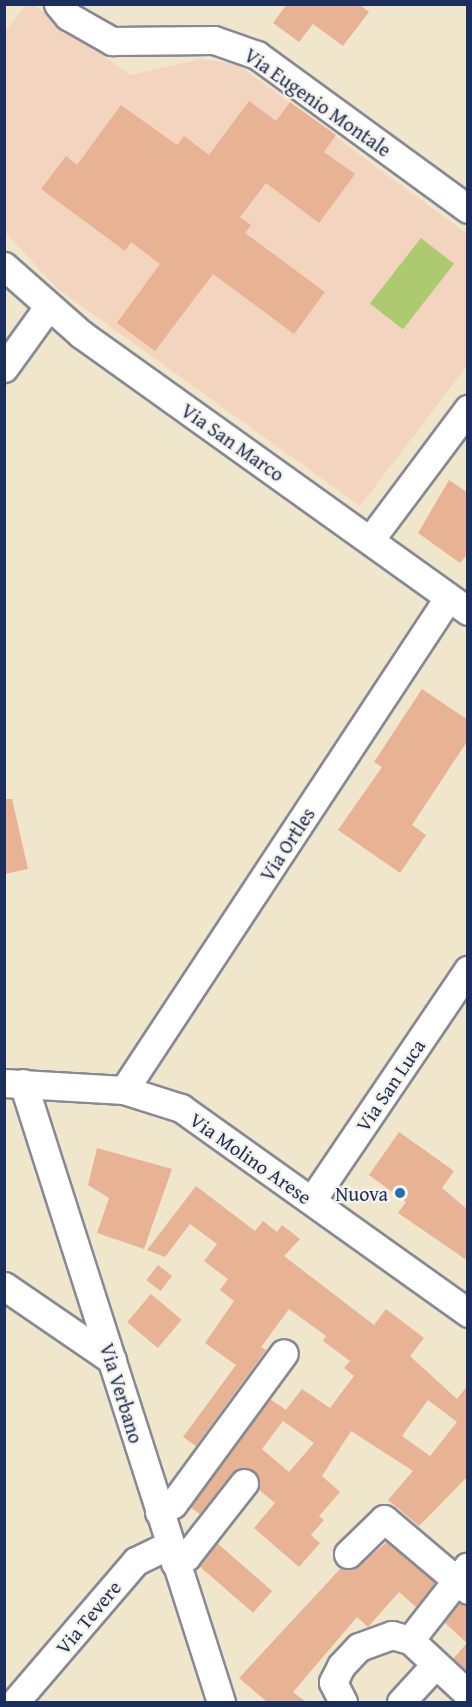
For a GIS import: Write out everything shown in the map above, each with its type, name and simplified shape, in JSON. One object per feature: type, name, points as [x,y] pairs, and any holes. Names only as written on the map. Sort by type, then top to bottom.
[{"type":"street","name":"Via Eugenio Montale","points":[[58,4],[112,42],[214,40],[257,55],[468,209]]},
{"type":"street","name":"Via San Marco","points":[[4,266],[48,307],[462,605]]},
{"type":"street","points":[[4,368],[48,307]]},
{"type":"street","points":[[370,540],[468,409]]},
{"type":"street","name":"Via Ortles","points":[[124,1090],[462,605]]},
{"type":"street","name":"Via San Luca","points":[[312,1200],[468,970]]},
{"type":"street","name":"Via Molino Arese","points":[[14,1083],[124,1090],[181,1108],[468,1312]]},
{"type":"street","name":"Via Verbano","points":[[14,1083],[112,1360],[221,1702]]},
{"type":"street","points":[[4,1286],[112,1360]]},
{"type":"street","points":[[159,1512],[173,1504],[284,1353]]},
{"type":"street","name":"Via Tevere","points":[[15,1702],[136,1561],[172,1554],[186,1557],[244,1483]]},
{"type":"street","points":[[348,1554],[384,1520],[464,1579],[410,1640]]},
{"type":"street","points":[[343,1702],[333,1682],[348,1656],[384,1636],[410,1640],[434,1666],[468,1694]]},
{"type":"street","points":[[401,1702],[434,1666]]},
{"type":"shaded area","points":[[26,5],[34,5],[130,75],[202,59],[237,64],[467,234],[467,366],[360,506],[58,289],[5,232],[4,33]]},
{"type":"green space","points":[[421,238],[454,264],[403,329],[370,303]]},
{"type":"building","points":[[287,4],[359,4],[369,12],[343,46],[313,24],[299,42],[273,23]]},
{"type":"building","points":[[249,101],[276,121],[290,102],[336,135],[324,152],[355,174],[319,223],[266,183],[240,217],[251,225],[245,233],[325,292],[294,334],[213,274],[155,351],[117,323],[160,264],[131,242],[125,251],[41,189],[66,156],[77,165],[121,105],[177,145],[184,136],[209,155]]},
{"type":"building","points":[[449,480],[468,493],[468,553],[460,563],[418,533]]},
{"type":"building","points":[[422,689],[468,720],[468,740],[412,825],[426,835],[400,873],[338,830],[382,767],[374,762]]},
{"type":"building","points":[[4,799],[12,799],[28,869],[4,874]]},
{"type":"building","points":[[399,1132],[454,1171],[442,1188],[468,1210],[468,1261],[398,1213],[406,1202],[369,1175]]},
{"type":"building","points":[[97,1148],[172,1169],[144,1249],[97,1233],[109,1198],[88,1185]]},
{"type":"building","points":[[196,1186],[255,1231],[263,1221],[277,1232],[282,1225],[300,1239],[284,1256],[374,1325],[386,1309],[424,1338],[410,1356],[457,1399],[468,1385],[468,1476],[419,1526],[388,1500],[413,1471],[351,1431],[322,1476],[340,1492],[319,1516],[324,1520],[311,1535],[320,1543],[299,1567],[254,1528],[275,1503],[258,1489],[253,1470],[232,1473],[200,1514],[190,1507],[270,1399],[286,1410],[302,1389],[330,1408],[354,1376],[344,1368],[350,1361],[323,1341],[326,1336],[289,1309],[261,1347],[266,1350],[196,1446],[183,1437],[236,1365],[205,1343],[234,1301],[220,1290],[228,1279],[204,1261],[217,1244],[190,1224],[165,1257],[147,1250]],"holes":[[[428,1400],[457,1422],[430,1456],[402,1436]],[[283,1421],[314,1443],[289,1472],[262,1449]]]},
{"type":"building","points":[[158,1265],[172,1276],[160,1291],[146,1280]]},
{"type":"building","points":[[151,1294],[182,1320],[158,1348],[127,1322]]},
{"type":"building","points":[[387,1542],[435,1583],[416,1607],[399,1592],[368,1627],[357,1617],[293,1692],[306,1702],[267,1702],[239,1678],[341,1568],[359,1566]]},
{"type":"building","points":[[217,1543],[272,1591],[253,1613],[198,1565]]},
{"type":"building","points":[[459,1603],[468,1605],[468,1672],[453,1659],[467,1643],[444,1622]]},
{"type":"place","name":"Nuova","points":[[400,1193]]}]
